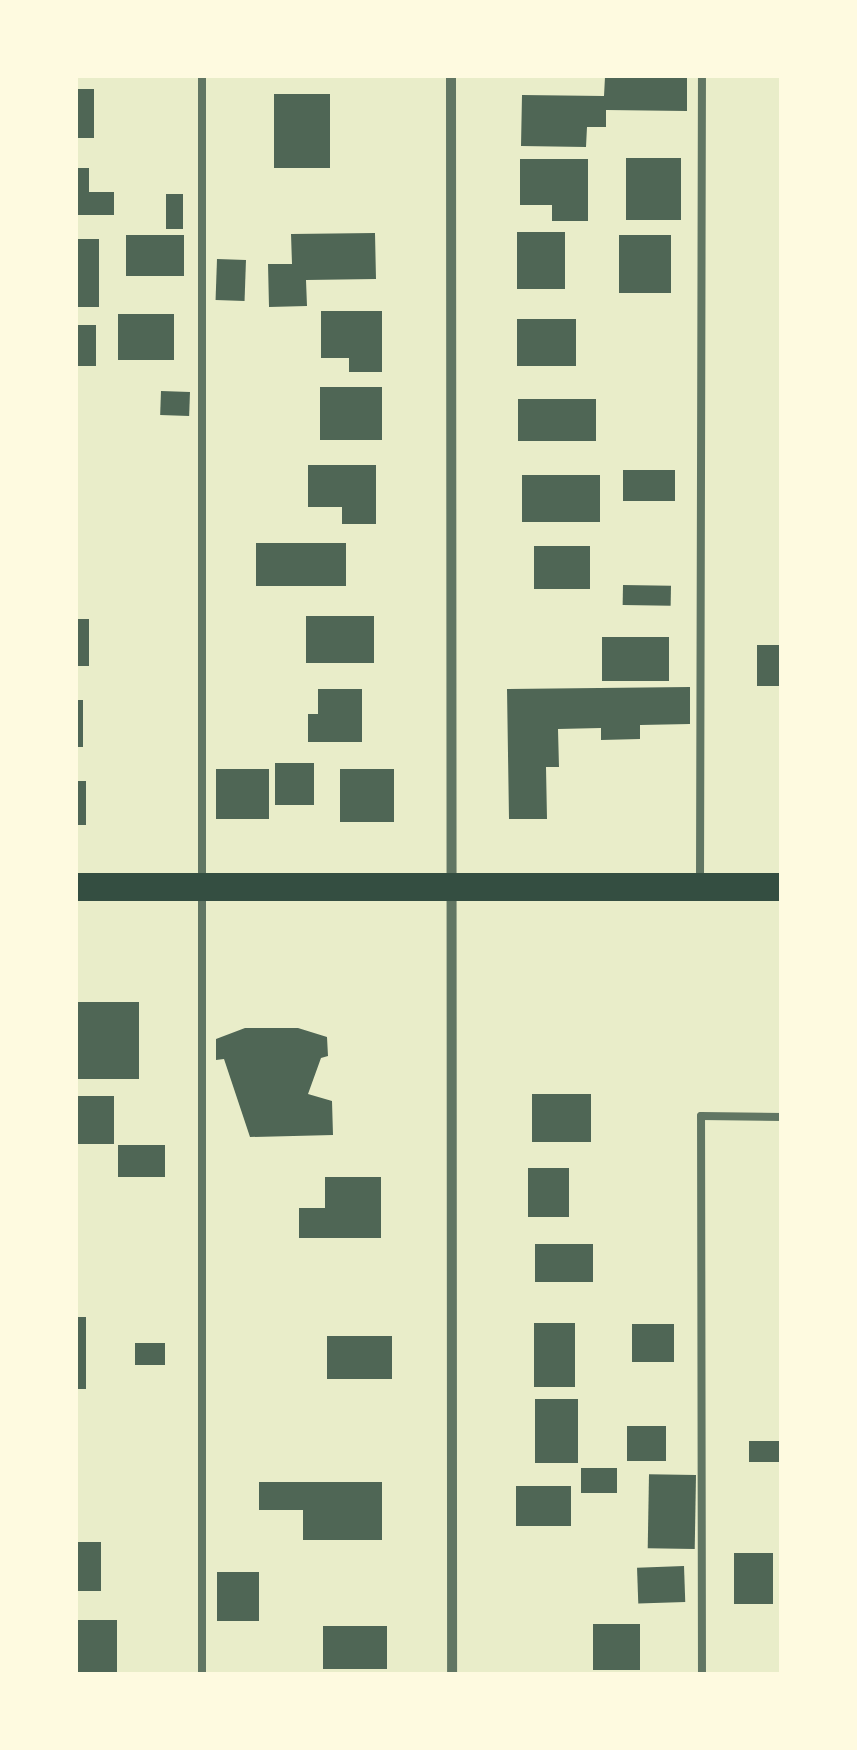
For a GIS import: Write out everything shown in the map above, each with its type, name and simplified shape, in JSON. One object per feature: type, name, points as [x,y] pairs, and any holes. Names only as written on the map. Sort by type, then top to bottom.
[{"type":"highway","points":[[75,888],[782,886]]},
{"type":"street","points":[[450,75],[452,1675]]},
{"type":"lane","points":[[202,75],[202,1675]]},
{"type":"lane","points":[[700,886],[702,75]]},
{"type":"lane","points":[[702,1675],[701,1116],[782,1117]]},
{"type":"building","points":[[605,77],[687,77],[687,111],[606,110],[606,127],[587,127],[586,147],[521,146],[522,95],[604,96]]},
{"type":"building","points":[[75,89],[94,89],[94,138],[75,138]]},
{"type":"building","points":[[274,94],[330,94],[330,168],[274,168]]},
{"type":"building","points":[[626,158],[681,158],[681,220],[626,220]]},
{"type":"building","points":[[520,159],[588,159],[588,221],[552,221],[552,205],[520,205]]},
{"type":"building","points":[[75,168],[89,168],[89,192],[114,192],[114,215],[75,215]]},
{"type":"building","points":[[166,194],[183,194],[183,229],[166,229]]},
{"type":"building","points":[[517,232],[565,232],[565,289],[517,289]]},
{"type":"building","points":[[375,233],[376,279],[306,280],[307,306],[269,307],[268,264],[292,264],[291,234]]},
{"type":"building","points":[[126,235],[184,235],[184,276],[126,276]]},
{"type":"building","points":[[619,235],[671,235],[671,293],[619,293]]},
{"type":"building","points":[[75,239],[99,239],[99,307],[75,307]]},
{"type":"building","points":[[217,259],[246,260],[245,301],[216,300]]},
{"type":"building","points":[[321,311],[382,311],[382,372],[349,372],[349,358],[321,358]]},
{"type":"building","points":[[118,314],[174,314],[174,360],[118,360]]},
{"type":"building","points":[[517,319],[576,319],[576,366],[517,366]]},
{"type":"building","points":[[75,325],[96,325],[96,366],[75,366]]},
{"type":"building","points":[[320,387],[382,387],[382,440],[320,440]]},
{"type":"building","points":[[161,391],[190,392],[189,416],[160,415]]},
{"type":"building","points":[[518,399],[596,399],[596,441],[518,441]]},
{"type":"building","points":[[308,465],[376,465],[376,524],[342,524],[342,507],[308,507]]},
{"type":"building","points":[[623,470],[675,470],[675,501],[623,501]]},
{"type":"building","points":[[522,475],[600,475],[600,522],[522,522]]},
{"type":"building","points":[[256,543],[346,543],[346,586],[256,586]]},
{"type":"building","points":[[534,546],[590,546],[590,589],[534,589]]},
{"type":"building","points":[[623,585],[671,586],[671,606],[623,605]]},
{"type":"building","points":[[306,616],[374,616],[374,663],[306,663]]},
{"type":"building","points":[[75,619],[89,619],[89,666],[75,666]]},
{"type":"building","points":[[602,637],[669,637],[669,681],[602,681]]},
{"type":"building","points":[[757,645],[782,645],[782,686],[757,686]]},
{"type":"building","points":[[690,687],[690,724],[640,725],[640,739],[601,740],[601,728],[558,729],[559,767],[546,767],[547,819],[509,819],[507,689]]},
{"type":"building","points":[[318,689],[362,689],[362,742],[308,742],[308,714],[318,714]]},
{"type":"building","points":[[75,700],[83,700],[83,747],[75,747]]},
{"type":"building","points":[[275,763],[314,763],[314,805],[275,805]]},
{"type":"building","points":[[216,769],[269,769],[269,819],[216,819]]},
{"type":"building","points":[[340,769],[394,769],[394,822],[340,822]]},
{"type":"building","points":[[75,781],[86,781],[86,825],[75,825]]},
{"type":"building","points":[[75,1002],[139,1002],[139,1079],[75,1079]]},
{"type":"building","points":[[245,1028],[298,1028],[327,1037],[328,1056],[321,1058],[308,1094],[332,1101],[333,1135],[250,1137],[224,1059],[216,1060],[216,1039]]},
{"type":"building","points":[[532,1094],[591,1094],[591,1142],[532,1142]]},
{"type":"building","points":[[75,1096],[114,1096],[114,1144],[75,1144]]},
{"type":"building","points":[[118,1145],[165,1145],[165,1177],[118,1177]]},
{"type":"building","points":[[528,1168],[569,1168],[569,1217],[528,1217]]},
{"type":"building","points":[[325,1177],[381,1177],[381,1238],[299,1238],[299,1208],[325,1208]]},
{"type":"building","points":[[535,1244],[593,1244],[593,1282],[535,1282]]},
{"type":"building","points":[[75,1317],[86,1317],[86,1389],[75,1389]]},
{"type":"building","points":[[534,1323],[575,1323],[575,1387],[534,1387]]},
{"type":"building","points":[[632,1324],[674,1324],[674,1362],[632,1362]]},
{"type":"building","points":[[327,1336],[392,1336],[392,1379],[327,1379]]},
{"type":"building","points":[[135,1343],[165,1343],[165,1365],[135,1365]]},
{"type":"building","points":[[535,1399],[578,1399],[578,1463],[535,1463]]},
{"type":"building","points":[[627,1426],[666,1426],[666,1461],[627,1461]]},
{"type":"building","points":[[749,1441],[782,1441],[782,1462],[749,1462]]},
{"type":"building","points":[[581,1468],[617,1468],[617,1493],[581,1493]]},
{"type":"building","points":[[649,1474],[696,1475],[695,1549],[648,1548]]},
{"type":"building","points":[[259,1482],[382,1482],[382,1540],[303,1540],[303,1510],[259,1510]]},
{"type":"building","points":[[516,1486],[571,1486],[571,1526],[516,1526]]},
{"type":"building","points":[[75,1542],[101,1542],[101,1591],[75,1591]]},
{"type":"building","points":[[734,1553],[773,1553],[773,1604],[734,1604]]},
{"type":"building","points":[[684,1566],[685,1602],[638,1604],[637,1568]]},
{"type":"building","points":[[217,1572],[259,1572],[259,1621],[217,1621]]},
{"type":"building","points":[[75,1620],[117,1620],[117,1675],[75,1675]]},
{"type":"building","points":[[593,1624],[640,1624],[640,1670],[593,1670]]},
{"type":"building","points":[[323,1626],[387,1626],[387,1669],[323,1669]]}]
